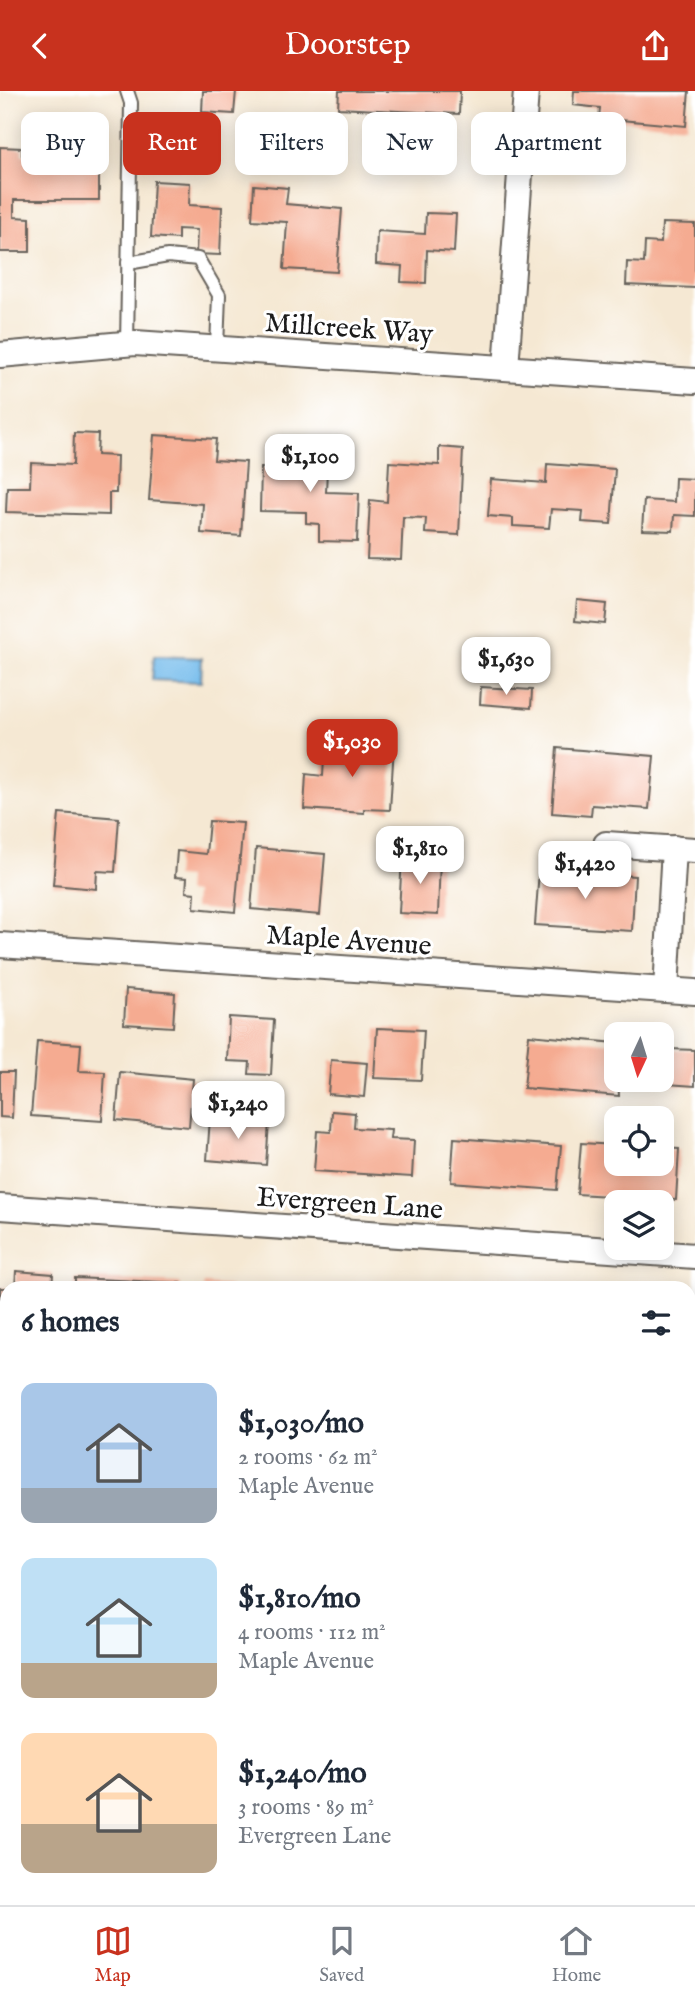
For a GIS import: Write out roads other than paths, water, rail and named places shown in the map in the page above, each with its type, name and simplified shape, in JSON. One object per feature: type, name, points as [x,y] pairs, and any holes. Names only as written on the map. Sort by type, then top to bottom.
[{"type":"street","points":[[506,368],[526,91]]},
{"type":"street","name":"Millcreek Way","points":[[0,355],[127,344],[695,381]]},
{"type":"street","points":[[606,843],[685,849],[666,990]]},
{"type":"street","name":"Maple Avenue","points":[[0,945],[695,992]]},
{"type":"street","name":"Evergreen Lane","points":[[0,1207],[695,1256]]},
{"type":"lane","points":[[127,91],[131,103],[127,344]]},
{"type":"lane","points":[[128,263],[168,256],[198,259],[219,295],[217,348]]},
{"type":"water","points":[[154,656],[202,658],[201,682],[152,680]]}]
